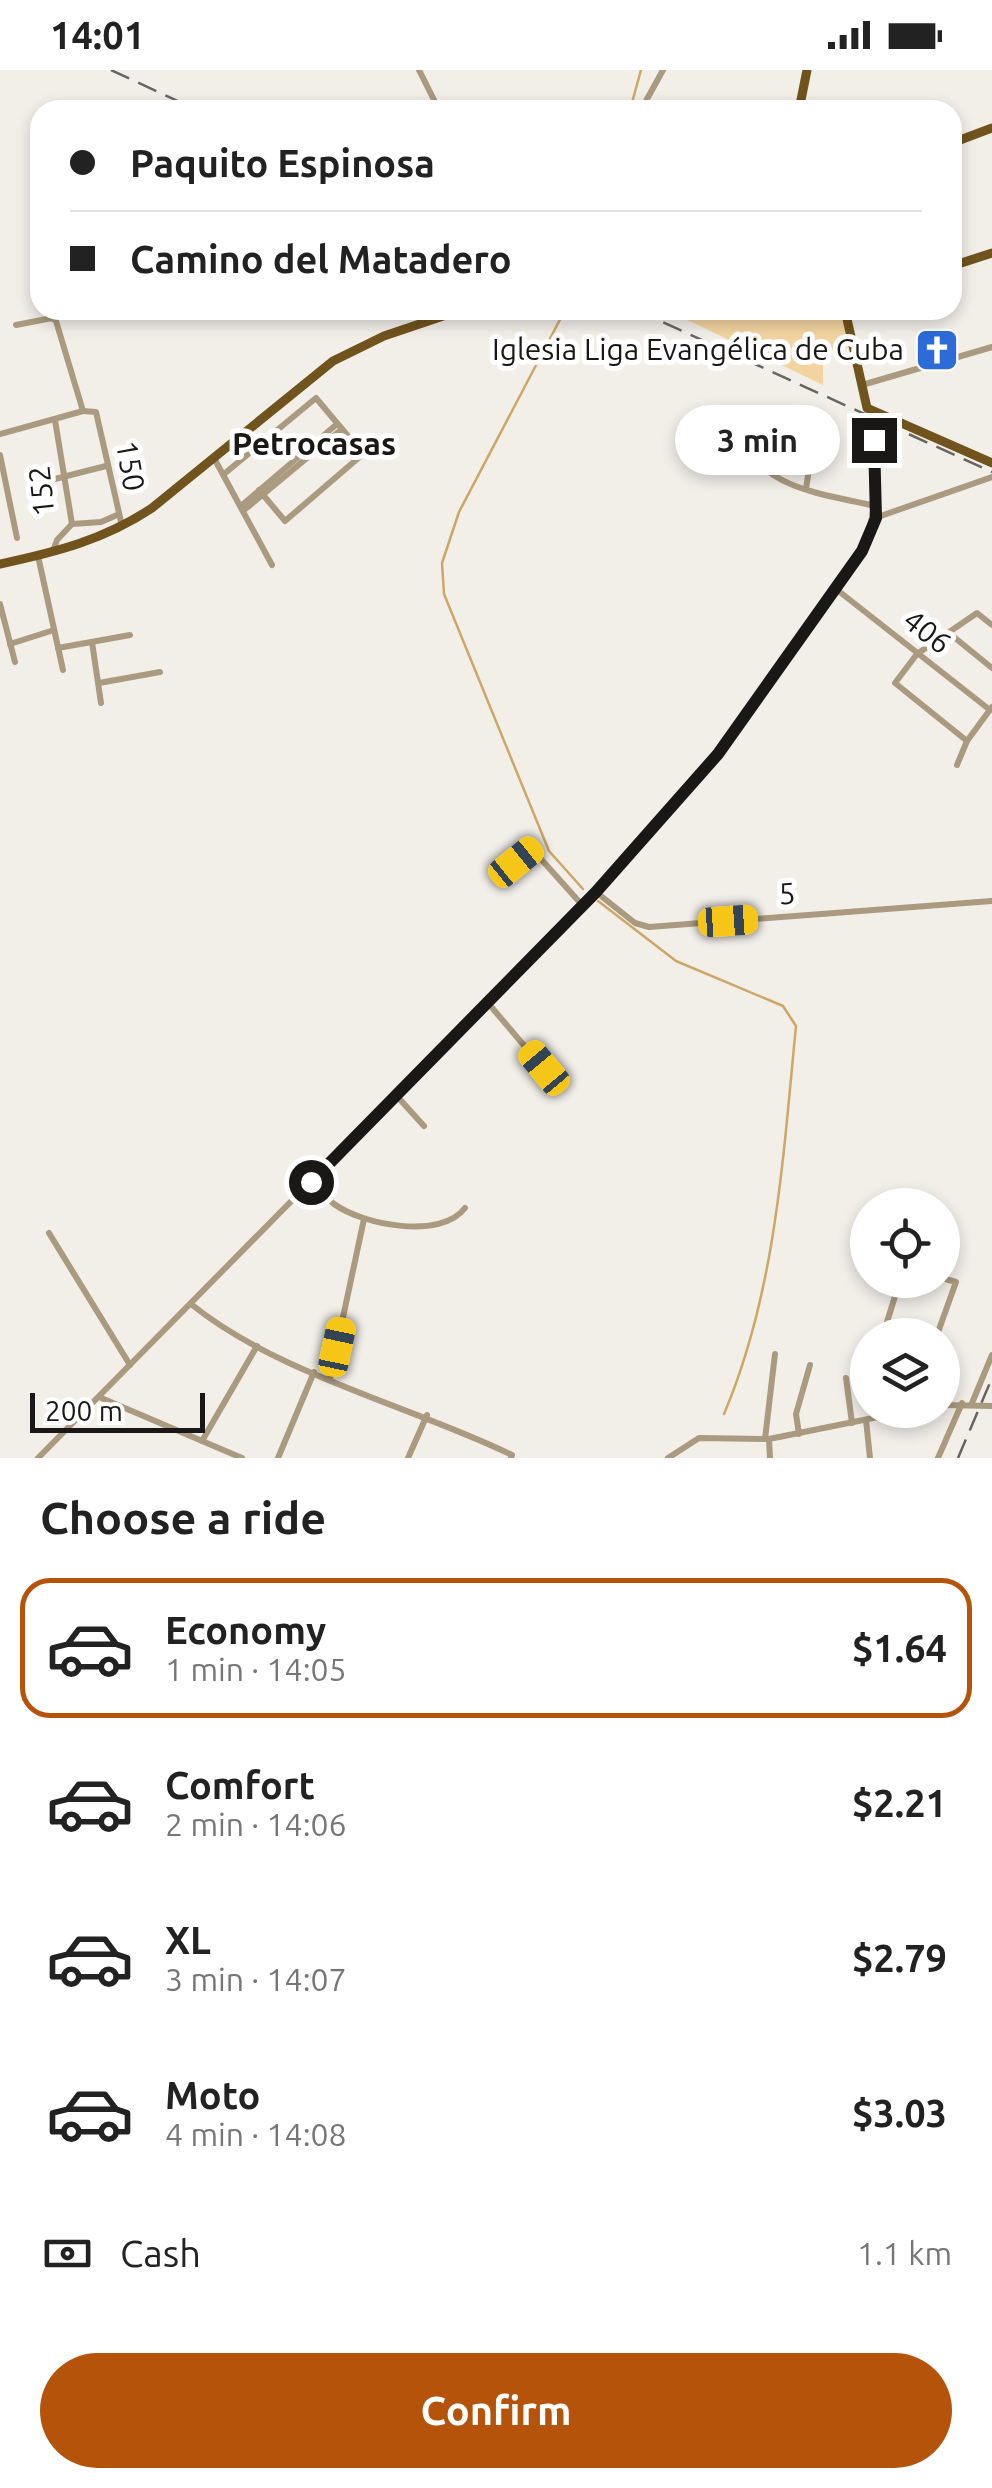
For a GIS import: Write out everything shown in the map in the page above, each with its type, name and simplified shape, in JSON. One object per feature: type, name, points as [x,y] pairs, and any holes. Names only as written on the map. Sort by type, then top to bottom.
[{"type":"main road","points":[[801,100],[807,70]]},
{"type":"main road","points":[[962,139],[992,128]]},
{"type":"main road","points":[[962,263],[992,253]]},
{"type":"main road","points":[[0,564],[52,553],[122,528],[333,362],[384,336],[431,320]]},
{"type":"main road","points":[[847,320],[867,408],[992,463]]},
{"type":"street","points":[[419,70],[434,100]]},
{"type":"street","points":[[646,100],[663,70]]},
{"type":"street","name":"150","points":[[16,325],[42,320]]},
{"type":"street","name":"150","points":[[55,320],[82,411],[96,412],[122,528]]},
{"type":"street","points":[[862,386],[992,348]]},
{"type":"street","points":[[224,474],[316,398],[363,454],[285,521],[262,492]]},
{"type":"street","points":[[38,1458],[583,906],[718,754],[862,551],[876,518],[874,440],[867,408]]},
{"type":"street","points":[[0,434],[82,411]]},
{"type":"street","name":"152","points":[[52,553],[56,540],[72,524],[55,420]]},
{"type":"street","points":[[242,508],[340,427]]},
{"type":"street","points":[[744,428],[746,444],[779,482],[875,506]]},
{"type":"street","points":[[806,489],[813,442]]},
{"type":"street","points":[[0,455],[3,491],[17,538]]},
{"type":"street","points":[[214,458],[272,565]]},
{"type":"street","points":[[42,482],[106,466]]},
{"type":"street","points":[[876,518],[989,481]]},
{"type":"street","points":[[72,524],[101,522],[117,516]]},
{"type":"street","points":[[38,556],[63,670]]},
{"type":"street","name":"406","points":[[836,589],[991,708]]},
{"type":"street","points":[[0,604],[15,662]]},
{"type":"street","points":[[968,741],[894,683],[917,654],[976,613],[992,625]]},
{"type":"street","points":[[10,644],[54,630]]},
{"type":"street","points":[[949,634],[992,668]]},
{"type":"street","points":[[58,648],[130,635]]},
{"type":"street","points":[[92,642],[101,703]]},
{"type":"street","points":[[99,683],[160,672]]},
{"type":"street","points":[[957,764],[991,708]]},
{"type":"street","points":[[500,875],[532,849],[583,906]]},
{"type":"street","name":"5","points":[[596,892],[635,923],[649,926],[992,901]]},
{"type":"street","points":[[488,1004],[544,1068]]},
{"type":"street","points":[[395,1094],[424,1126]]},
{"type":"street","points":[[311,1182],[334,1204],[364,1219],[435,1227],[452,1221],[466,1208]]},
{"type":"street","points":[[330,1378],[364,1219]]},
{"type":"street","points":[[49,1233],[130,1365]]},
{"type":"street","points":[[191,1304],[256,1346],[426,1415],[511,1456]]},
{"type":"street","points":[[202,1442],[256,1346]]},
{"type":"street","points":[[770,1458],[767,1439],[775,1354]]},
{"type":"street","points":[[972,1403],[992,1355]]},
{"type":"street","points":[[798,1434],[796,1414],[810,1365]]},
{"type":"street","points":[[278,1458],[314,1372]]},
{"type":"street","points":[[846,1378],[850,1408]]},
{"type":"street","points":[[99,1397],[242,1458]]},
{"type":"street","points":[[938,1458],[962,1403],[992,1406]]},
{"type":"street","points":[[408,1458],[426,1415]]},
{"type":"street","points":[[668,1458],[699,1438],[767,1439],[850,1423]]},
{"type":"street","points":[[867,1428],[870,1458]]},
{"type":"shaded area","points":[[687,320],[844,320],[851,347],[823,353],[823,385]]},
{"type":"waterway","points":[[633,100],[641,70]]},
{"type":"waterway","points":[[560,320],[459,512],[442,563],[444,594],[549,851],[583,889]]},
{"type":"waterway","points":[[598,901],[676,961],[783,1006],[796,1026],[781,1174],[766,1272],[755,1320],[724,1414]]},
{"type":"railway","points":[[111,70],[176,100]]},
{"type":"railway","points":[[658,320],[992,472]]},
{"type":"railway","points":[[958,1458],[992,1378]]},
{"type":"place","name":"Iglesia Liga Evangélica de Cuba","points":[[937,350]]},
{"type":"district","name":"Petrocasas","points":[[314,444]]},
{"type":"route","points":[[311,1182],[596,892],[718,754],[862,551],[876,518],[874,440]]}]
